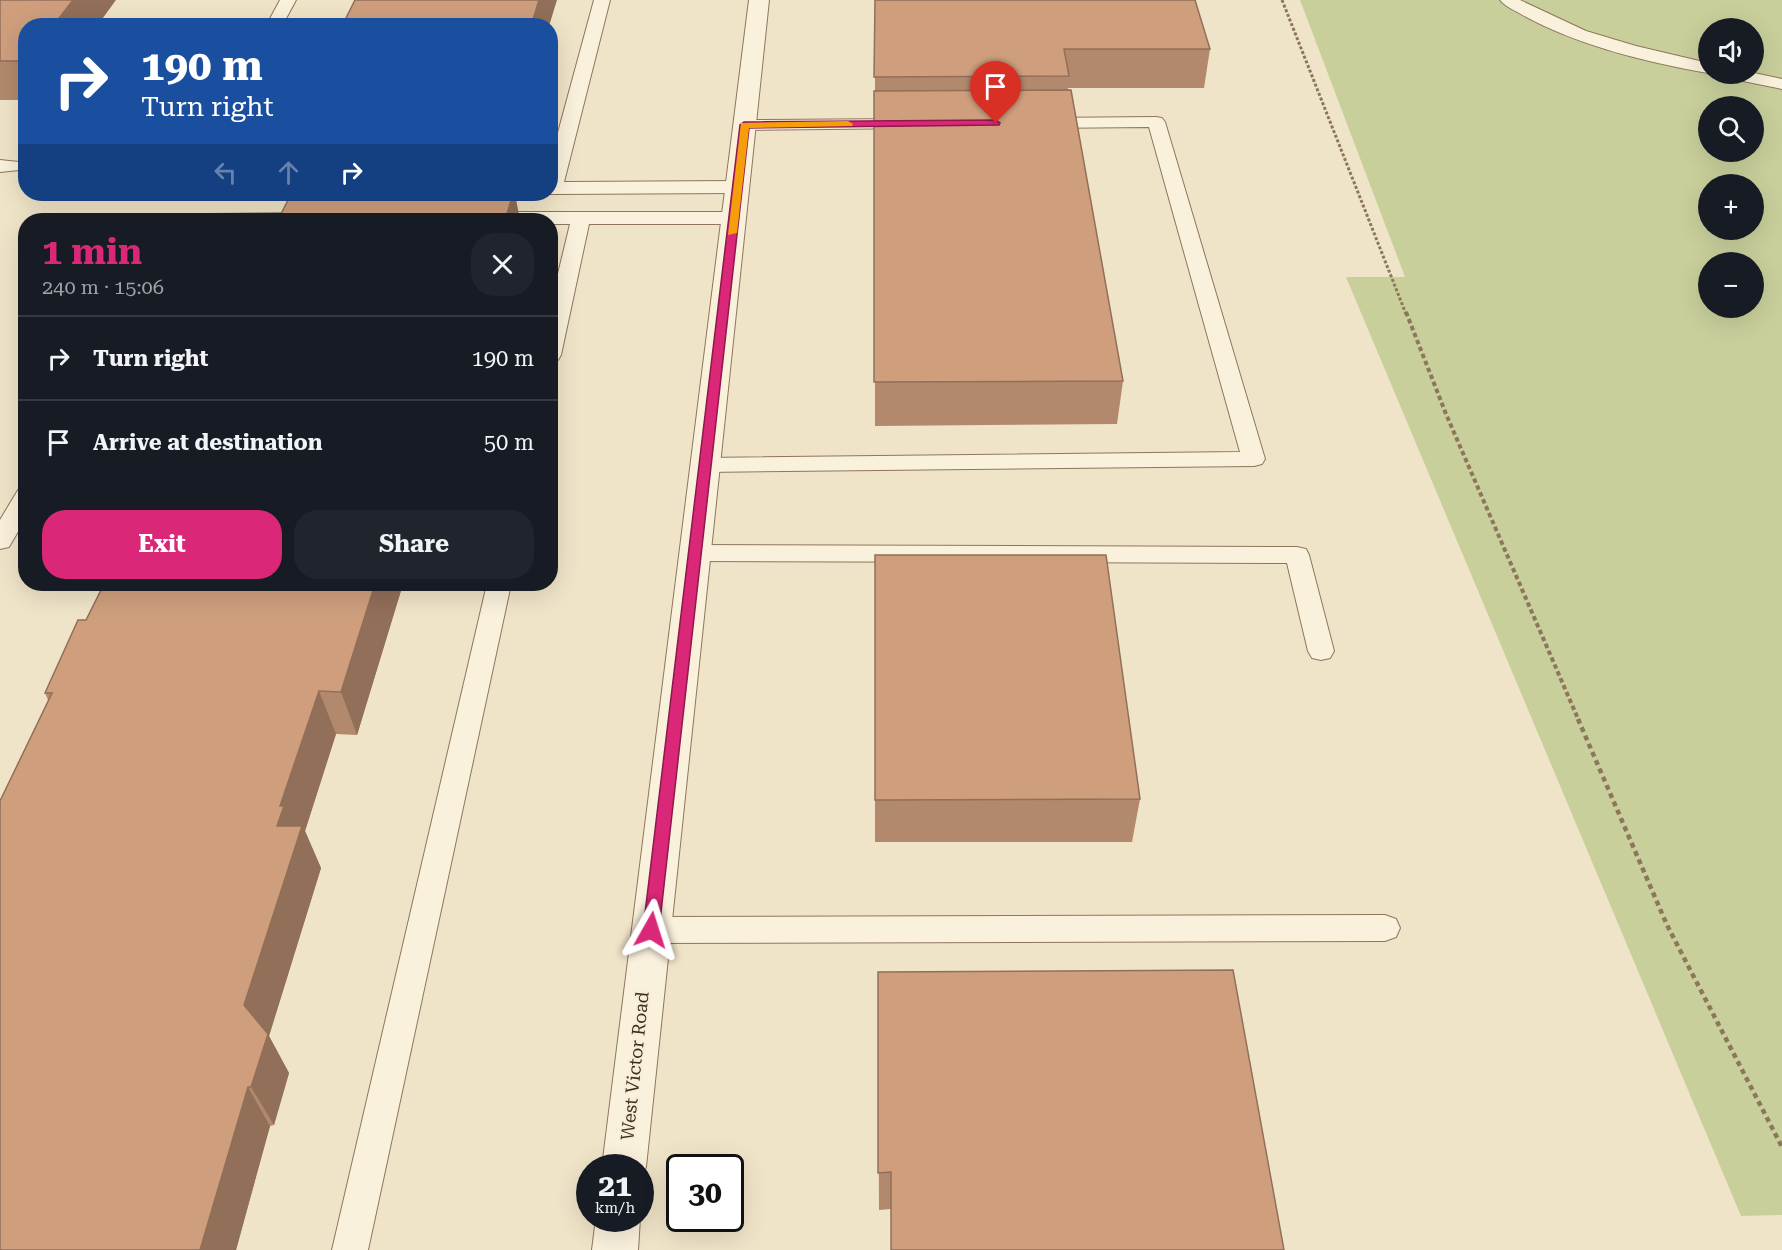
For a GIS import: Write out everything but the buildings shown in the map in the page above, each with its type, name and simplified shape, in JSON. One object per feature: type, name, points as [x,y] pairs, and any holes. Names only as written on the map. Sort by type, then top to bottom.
[{"type":"street","name":"West Victor Road","points":[[625,1154],[759,0]]},
{"type":"street","points":[[615,1250],[617,1232]]},
{"type":"lane","points":[[278,18],[288,0]]},
{"type":"lane","points":[[558,165],[602,0]]},
{"type":"lane","points":[[1508,0],[1558,28],[1610,46],[1698,66]]},
{"type":"lane","points":[[1764,80],[1782,84]]},
{"type":"lane","points":[[704,465],[1254,459],[1156,122],[1026,123]]},
{"type":"lane","points":[[744,125],[932,124]]},
{"type":"lane","points":[[558,188],[735,202]]},
{"type":"lane","points":[[558,218],[581,218],[735,202]]},
{"type":"lane","points":[[558,320],[581,218]]},
{"type":"lane","points":[[0,541],[18,510]]},
{"type":"lane","points":[[694,554],[1297,555],[1321,651]]},
{"type":"lane","points":[[350,1250],[497,591]]},
{"type":"lane","points":[[651,930],[1385,928]]},
{"type":"path","points":[[1282,0],[1446,414],[1667,925],[1782,1147]]},
{"type":"green space","points":[[1300,0],[1782,0],[1782,1215],[1741,1216],[1346,277],[1405,277]]},
{"type":"slow traffic","points":[[732,233],[744,125],[848,124]]},
{"type":"route","points":[[651,930],[744,125],[996,123]]}]
